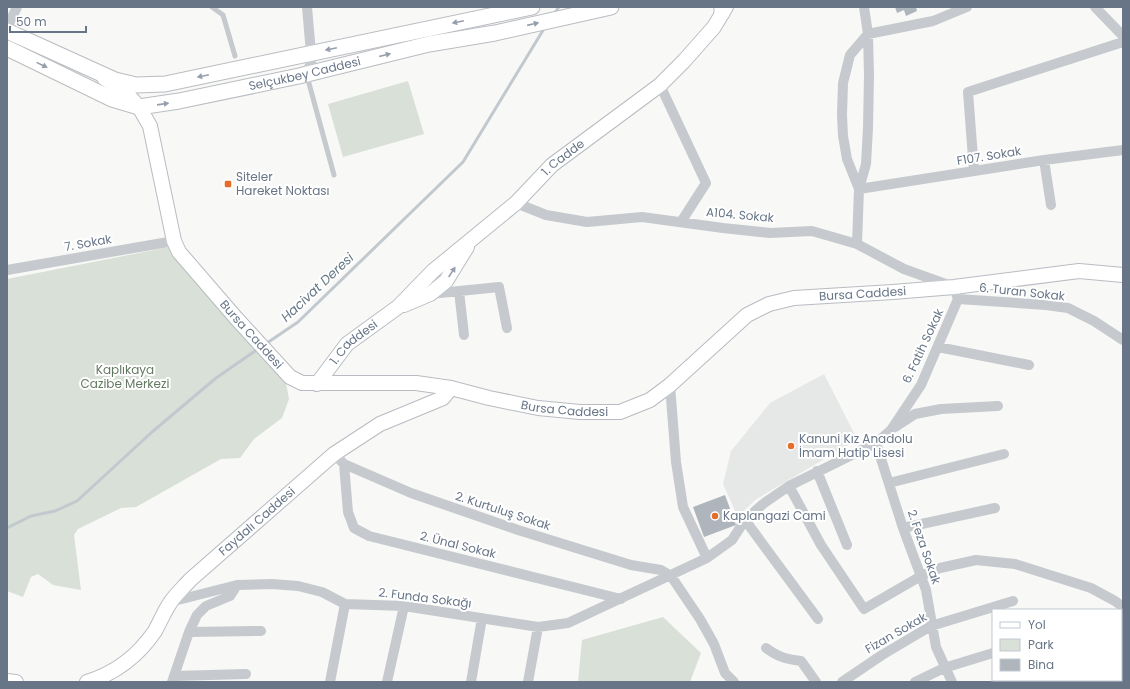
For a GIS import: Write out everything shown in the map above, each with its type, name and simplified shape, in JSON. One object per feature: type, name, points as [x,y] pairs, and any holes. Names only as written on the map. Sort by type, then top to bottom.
[{"type":"main road","name":"Selçukbey Caddesi","points":[[7,29],[115,80],[148,86],[165,84],[311,54],[532,7]]},
{"type":"main road","name":"Selçukbey Caddesi","points":[[7,48],[112,99],[139,107],[179,102],[306,74],[429,44],[495,33],[608,8]]},
{"type":"main road","name":"1. Cadde","points":[[398,307],[433,271],[516,203],[552,165],[660,84],[684,61],[714,27],[724,9]]},
{"type":"main road","points":[[429,44],[431,28]]},
{"type":"main road","name":"Bursa Caddesi","points":[[94,71],[129,96],[139,107],[150,126],[174,241],[179,252],[236,318],[290,377],[302,383],[416,383],[451,388],[489,398],[538,408],[580,412],[620,412],[650,400],[670,385],[747,315],[769,304],[794,298],[893,292],[956,293],[1079,271],[1123,275]]},
{"type":"main road","points":[[139,107],[140,96],[148,86]]},
{"type":"main road","points":[[398,307],[430,294],[446,281],[472,239]]},
{"type":"main road","name":"1. Caddesi","points":[[317,384],[347,344],[398,307]]},
{"type":"main road","name":"Faydalı Caddesi","points":[[87,682],[102,678],[122,666],[143,647],[156,630],[170,602],[190,580],[380,424],[443,398],[451,388]]},
{"type":"main road","points":[[7,681],[16,682]]},
{"type":"street","points":[[7,29],[17,7]]},
{"type":"street","points":[[306,74],[311,63],[307,7]]},
{"type":"street","points":[[857,244],[859,189],[866,164],[868,128],[868,34],[864,7]]},
{"type":"street","points":[[859,189],[847,158],[843,136],[843,83],[850,55],[868,34],[932,21],[967,7]]},
{"type":"street","points":[[1095,7],[1123,36]]},
{"type":"street","points":[[974,171],[968,92],[1123,42]]},
{"type":"street","points":[[660,84],[706,184],[681,222]]},
{"type":"street","name":"F107. Sokak","points":[[859,189],[1044,160],[1123,150]]},
{"type":"street","points":[[1044,160],[1051,205]]},
{"type":"street","name":"A104. Sokak","points":[[516,203],[546,215],[587,222],[642,216],[723,228],[770,233],[812,231],[857,244],[904,269],[956,293]]},
{"type":"street","name":"7. Sokak","points":[[7,270],[174,241]]},
{"type":"street","points":[[430,294],[499,287],[507,328]]},
{"type":"street","points":[[459,291],[464,335]]},
{"type":"street","name":"6. Turan Sokak","points":[[956,293],[1068,308],[1094,321],[1123,340]]},
{"type":"street","name":"6. Fatih Sokak","points":[[671,576],[707,558],[732,540],[745,520],[762,504],[789,486],[876,443],[891,430],[921,385],[938,347],[956,293]]},
{"type":"street","points":[[938,347],[1029,365]]},
{"type":"street","points":[[670,385],[676,462],[683,507],[707,558]]},
{"type":"street","points":[[891,430],[915,414],[941,409],[998,406]]},
{"type":"street","name":"2. Feza Sokak","points":[[876,443],[903,528],[926,590],[931,626],[936,647],[944,668],[952,682]]},
{"type":"street","points":[[889,483],[1004,454]]},
{"type":"street","name":"2. Kurtuluş Sokak","points":[[339,459],[411,493],[518,530],[631,565],[661,570],[671,576]]},
{"type":"street","name":"2. Ünal Sokak","points":[[339,459],[348,512],[354,528],[369,536],[621,600]]},
{"type":"street","points":[[817,472],[847,545]]},
{"type":"street","points":[[789,486],[821,545],[864,608],[921,576],[940,568],[976,560],[1015,564],[1091,588],[1123,607]]},
{"type":"street","points":[[903,528],[995,508]]},
{"type":"street","points":[[745,520],[818,619]]},
{"type":"street","points":[[671,576],[700,619],[714,644],[725,674],[734,682]]},
{"type":"street","name":"2. Funda Sokağı","points":[[170,602],[237,585],[272,584],[298,586],[322,592],[345,604],[404,606],[538,628],[568,623],[671,576]]},
{"type":"street","points":[[237,585],[230,596],[206,606],[197,615],[189,632],[173,679],[246,674]]},
{"type":"street","name":"Fizan Sokak","points":[[842,682],[882,655],[931,626],[1014,601]]},
{"type":"street","points":[[330,682],[345,604]]},
{"type":"street","points":[[387,682],[404,606]]},
{"type":"street","points":[[471,682],[482,618]]},
{"type":"street","points":[[528,682],[538,628]]},
{"type":"street","points":[[189,632],[262,631]]},
{"type":"street","points":[[766,648],[776,655],[787,659],[801,661],[816,682]]},
{"type":"street","points":[[915,682],[944,668],[992,653]]},
{"type":"lane","points":[[212,7],[223,15],[235,56]]},
{"type":"lane","points":[[306,74],[334,175]]},
{"type":"shaded area","name":"Kanuni Kız Anadolu İmam Hatip Lisesi","points":[[824,374],[855,435],[855,441],[755,500],[738,517],[723,484],[731,451],[770,403]]},
{"type":"green space","points":[[408,81],[424,134],[343,157],[328,104]]},
{"type":"green space","name":"Kaplıkaya Cazibe Merkezi","points":[[169,247],[286,383],[289,399],[282,418],[254,439],[240,458],[221,459],[136,507],[121,508],[78,529],[74,535],[81,590],[53,585],[38,574],[31,577],[23,597],[7,591],[7,279]]},
{"type":"green space","points":[[663,617],[701,653],[690,682],[578,682],[582,640]]},
{"type":"building","points":[[895,7],[916,7],[917,11],[906,16],[904,10],[897,13]]},
{"type":"building","name":"Kaplangazi Cami","points":[[725,495],[736,525],[704,537],[693,507]]},
{"type":"waterway","name":"Hacivat Deresi","points":[[554,14],[559,7]]},
{"type":"waterway","name":"Hacivat Deresi","points":[[264,345],[298,322],[463,162],[545,27]]},
{"type":"waterway","name":"Hacivat Deresi","points":[[7,528],[31,516],[55,511],[77,501],[152,432],[216,378],[258,349]]},
{"type":"place","name":"Siteler Hareket Noktası","points":[[228,184]]},
{"type":"place","name":"Kanuni Kız Anadolu İmam Hatip Lisesi","points":[[791,446]]},
{"type":"place","name":"Kaplangazi Cami","points":[[715,516]]}]
